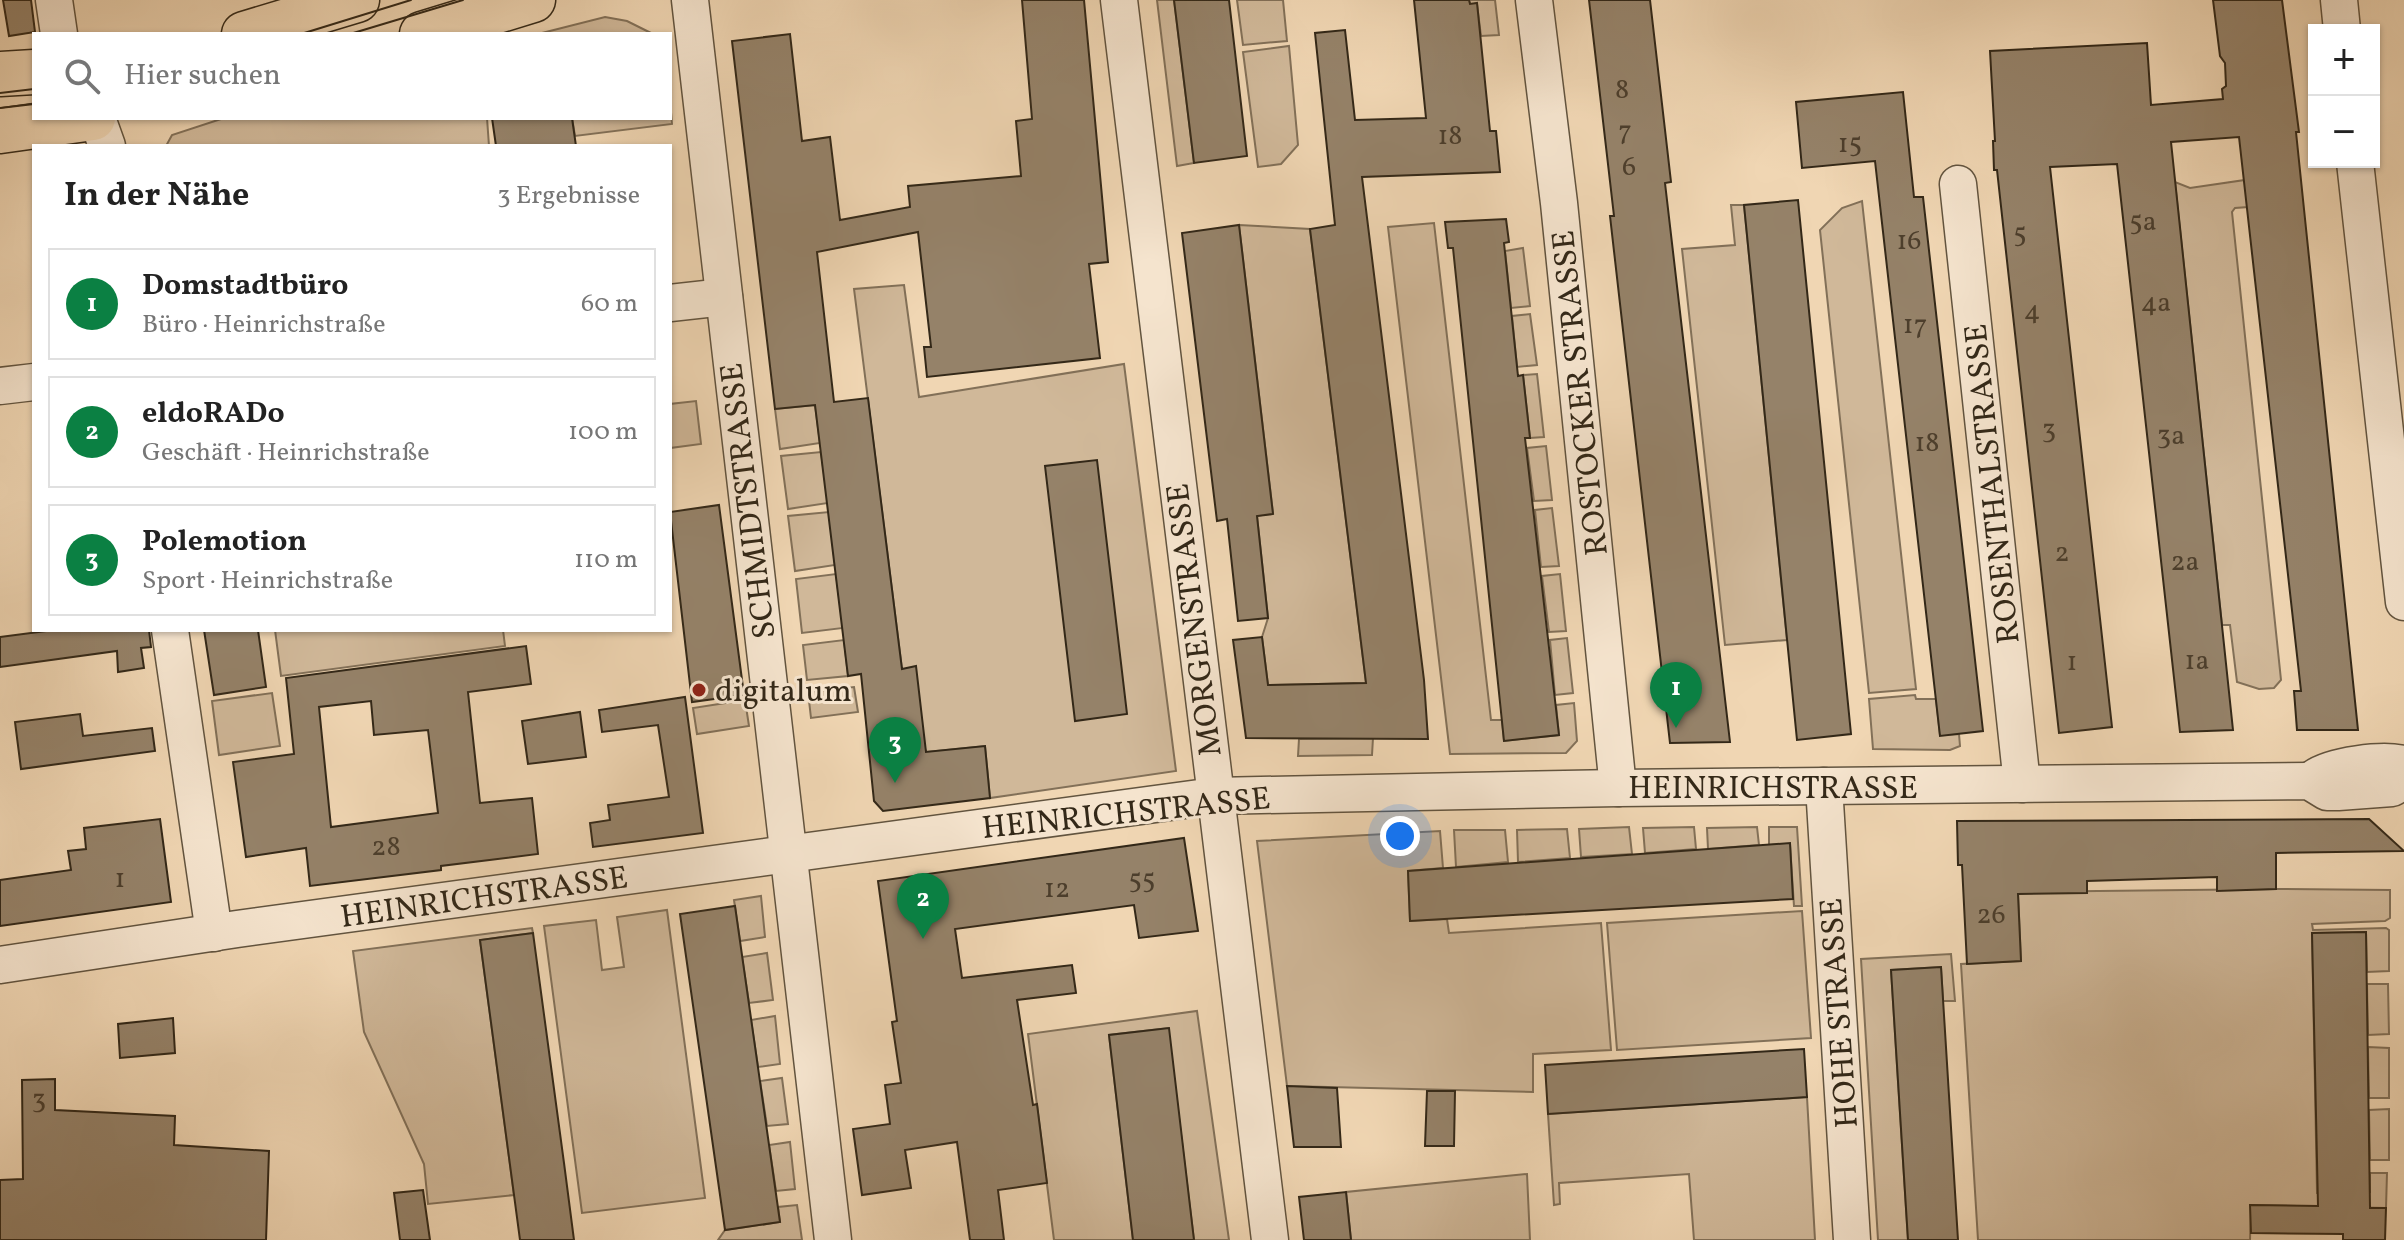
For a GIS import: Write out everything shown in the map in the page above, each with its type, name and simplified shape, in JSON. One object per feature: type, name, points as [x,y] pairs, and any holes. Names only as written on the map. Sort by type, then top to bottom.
[{"type":"main road","points":[[251,32],[357,0]]},
{"type":"main road","points":[[429,32],[533,0]]},
{"type":"main road","points":[[0,74],[32,72]]},
{"type":"main road","points":[[0,131],[80,120]]},
{"type":"street","points":[[54,0],[59,32]]},
{"type":"street","name":"SCHMIDTSTRASSE","points":[[690,0],[833,1240]]},
{"type":"street","name":"MORGENSTRASSE","points":[[1119,0],[1270,1240]]},
{"type":"street","name":"ROSTOCKER STRASSE","points":[[1534,0],[1559,203],[1618,788]]},
{"type":"street","points":[[2339,0],[2341,24]]},
{"type":"street","points":[[96,120],[106,144]]},
{"type":"street","points":[[2356,168],[2404,602]]},
{"type":"street","name":"ROSENTHALSTRASSE","points":[[1958,184],[2022,784]]},
{"type":"street","points":[[672,303],[724,297]]},
{"type":"street","points":[[0,386],[32,382]]},
{"type":"street","points":[[170,632],[214,933]]},
{"type":"street","name":"HEINRICHSTRASSE","points":[[2309,781],[2322,772],[2390,761],[2404,764]]},
{"type":"street","name":"HEINRICHSTRASSE","points":[[0,965],[1214,796],[1618,788],[2309,781],[2327,792],[2338,792],[2392,788],[2404,780]]},
{"type":"street","name":"HOHE STRASSE","points":[[1824,786],[1852,1240]]},
{"type":"shaded area","points":[[1157,0],[1174,0],[1194,163],[1177,166]]},
{"type":"shaded area","points":[[1237,0],[1283,0],[1287,41],[1243,45]]},
{"type":"shaded area","points":[[1469,0],[1495,0],[1499,35],[1481,36],[1477,4],[1470,4]]},
{"type":"shaded area","points":[[605,17],[627,21],[649,32],[546,32]]},
{"type":"shaded area","points":[[1289,46],[1298,145],[1281,164],[1258,167],[1243,52]]},
{"type":"shaded area","points":[[218,120],[487,120],[489,144],[167,144],[172,135]]},
{"type":"shaded area","points":[[572,120],[672,120],[672,124],[575,136]]},
{"type":"shaded area","points":[[2245,180],[2248,207],[2235,208],[2232,212],[2281,680],[2274,688],[2259,689],[2237,682],[2230,625],[2222,625],[2175,182],[2190,188]]},
{"type":"shaded area","points":[[1862,201],[1916,689],[1869,693],[1820,230],[1842,208]]},
{"type":"shaded area","points":[[1731,205],[1744,205],[1787,640],[1725,645],[1682,249],[1735,245]]},
{"type":"shaded area","points":[[1434,223],[1491,720],[1502,720],[1504,741],[1559,735],[1556,705],[1574,703],[1577,741],[1566,753],[1450,754],[1388,227]]},
{"type":"shaded area","points":[[1239,225],[1310,229],[1366,683],[1268,685],[1262,637],[1268,618],[1257,516],[1273,513]]},
{"type":"shaded area","points":[[1523,248],[1530,306],[1511,308],[1505,251]]},
{"type":"shaded area","points":[[904,285],[919,397],[1124,364],[1176,771],[990,798],[985,746],[926,752],[902,669],[854,289]]},
{"type":"shaded area","points":[[1530,314],[1537,365],[1517,367],[1512,316]]},
{"type":"shaded area","points":[[1537,374],[1544,437],[1530,438],[1523,375]]},
{"type":"shaded area","points":[[696,401],[701,444],[672,448],[672,404]]},
{"type":"shaded area","points":[[815,405],[820,443],[780,449],[775,409]]},
{"type":"shaded area","points":[[1546,446],[1552,500],[1534,501],[1527,448]]},
{"type":"shaded area","points":[[821,452],[828,503],[788,509],[781,456]]},
{"type":"shaded area","points":[[1552,508],[1559,566],[1541,567],[1535,510]]},
{"type":"shaded area","points":[[829,512],[835,565],[795,571],[788,516]]},
{"type":"shaded area","points":[[836,574],[843,628],[802,633],[796,579]]},
{"type":"shaded area","points":[[1560,574],[1566,631],[1549,632],[1542,576]]},
{"type":"shaded area","points":[[275,632],[503,632],[505,646],[281,676]]},
{"type":"shaded area","points":[[1567,638],[1573,693],[1555,695],[1550,640]]},
{"type":"shaded area","points":[[844,640],[848,676],[807,680],[803,645]]},
{"type":"shaded area","points":[[854,687],[858,712],[811,718],[808,692]]},
{"type":"shaded area","points":[[272,693],[280,746],[219,755],[212,701]]},
{"type":"shaded area","points":[[1915,695],[1916,699],[1936,699],[1940,735],[1959,734],[1960,746],[1950,750],[1873,749],[1869,699]]},
{"type":"shaded area","points":[[745,700],[749,726],[697,734],[693,708]]},
{"type":"shaded area","points":[[1373,738],[1372,755],[1298,756],[1299,739]]},
{"type":"shaded area","points":[[1629,827],[1632,854],[1581,857],[1579,829]]},
{"type":"shaded area","points":[[1694,827],[1696,849],[1645,853],[1643,828]]},
{"type":"shaded area","points":[[1757,827],[1759,845],[1708,849],[1707,828]]},
{"type":"shaded area","points":[[1769,827],[1797,827],[1802,906],[1794,906],[1790,844],[1769,845]]},
{"type":"shaded area","points":[[1567,829],[1570,858],[1518,862],[1517,830]]},
{"type":"shaded area","points":[[1454,830],[1505,830],[1508,862],[1456,867]]},
{"type":"shaded area","points":[[1440,831],[1443,868],[1408,871],[1410,921],[1447,919],[1449,933],[1601,923],[1611,1050],[1533,1054],[1533,1092],[1287,1086],[1257,841]]},
{"type":"shaded area","points":[[2390,890],[2390,918],[2385,921],[2312,924],[2313,930],[2389,930],[2389,971],[2367,972],[2366,932],[2312,933],[2317,1193],[2370,1192],[2370,1173],[2387,1173],[2386,1208],[2251,1205],[2250,1240],[1978,1240],[1961,964],[2021,961],[2018,892]]},
{"type":"shaded area","points":[[761,896],[765,937],[740,941],[734,900]]},
{"type":"shaded area","points":[[667,910],[705,1198],[582,1213],[544,926],[596,920],[602,970],[624,967],[617,917]]},
{"type":"shaded area","points":[[1802,911],[1811,1038],[1617,1050],[1607,923]]},
{"type":"shaded area","points":[[532,928],[533,933],[480,940],[514,1195],[428,1204],[424,1164],[364,1032],[353,951]]},
{"type":"shaded area","points":[[767,953],[773,1000],[749,1003],[742,957]]},
{"type":"shaded area","points":[[1951,954],[1955,1001],[1943,1001],[1941,967],[1891,970],[1908,1240],[1878,1240],[1861,959]]},
{"type":"shaded area","points":[[2367,984],[2388,984],[2389,1034],[2368,1035]]},
{"type":"shaded area","points":[[1197,1011],[1229,1240],[1194,1240],[1168,1028],[1109,1035],[1133,1240],[1054,1240],[1028,1034]]},
{"type":"shaded area","points":[[775,1016],[780,1064],[758,1067],[751,1020]]},
{"type":"shaded area","points":[[2368,1047],[2389,1048],[2389,1098],[2369,1098]]},
{"type":"shaded area","points":[[782,1078],[788,1124],[767,1126],[760,1081]]},
{"type":"shaded area","points":[[1807,1097],[1815,1240],[1694,1240],[1689,1174],[1559,1183],[1560,1204],[1554,1205],[1548,1114]]},
{"type":"shaded area","points":[[2389,1109],[2389,1160],[2370,1160],[2369,1110]]},
{"type":"shaded area","points":[[790,1142],[795,1189],[776,1191],[769,1145]]},
{"type":"shaded area","points":[[1527,1174],[1530,1240],[1351,1240],[1346,1192]]},
{"type":"shaded area","points":[[797,1205],[802,1240],[718,1240],[725,1230],[780,1222],[778,1207]]},
{"type":"building","points":[[3,0],[31,0],[35,32],[9,36]]},
{"type":"building","points":[[1022,0],[1084,0],[1108,262],[1089,264],[1100,358],[927,377],[924,347],[931,347],[918,232],[817,252],[834,402],[868,398],[902,669],[916,666],[926,752],[985,746],[990,798],[883,811],[874,801],[861,674],[848,676],[815,405],[775,409],[732,41],[790,34],[802,141],[830,137],[840,220],[910,207],[908,186],[1021,176],[1016,121],[1032,119]]},
{"type":"building","points":[[1174,0],[1229,0],[1247,156],[1194,163]]},
{"type":"building","points":[[1414,0],[1469,0],[1470,4],[1477,3],[1490,131],[1496,131],[1500,172],[1362,177],[1424,680],[1428,739],[1246,738],[1233,640],[1262,637],[1268,685],[1366,683],[1310,229],[1335,225],[1315,33],[1345,30],[1355,120],[1426,118]]},
{"type":"building","points":[[1589,0],[1650,0],[1671,182],[1665,183],[1730,742],[1670,743],[1610,216],[1614,216]]},
{"type":"building","points":[[2213,0],[2282,0],[2299,132],[2296,132],[2358,730],[2297,730],[2294,691],[2301,691],[2239,137],[2171,142],[2233,730],[2180,732],[2117,164],[2050,167],[2112,727],[2059,733],[1997,170],[1994,170],[1990,51],[2147,43],[2151,105],[2223,99],[2225,63],[2220,56]]},
{"type":"building","points":[[1903,92],[1914,197],[1923,197],[1983,731],[1940,736],[1875,161],[1802,168],[1796,102]]},
{"type":"building","points":[[492,120],[572,120],[576,144],[496,144]]},
{"type":"building","points":[[1798,200],[1851,734],[1797,740],[1744,205]]},
{"type":"building","points":[[1506,219],[1509,242],[1504,243],[1518,376],[1523,375],[1530,438],[1525,438],[1559,735],[1504,741],[1453,248],[1448,248],[1445,222]]},
{"type":"building","points":[[1239,225],[1273,514],[1257,516],[1268,618],[1238,621],[1227,519],[1217,521],[1182,233]]},
{"type":"building","points":[[1097,460],[1127,714],[1075,721],[1045,466]]},
{"type":"building","points":[[719,505],[744,695],[692,702],[672,512]]},
{"type":"building","points":[[39,632],[149,632],[151,647],[141,648],[144,668],[118,672],[117,651],[0,667],[0,637]]},
{"type":"building","points":[[204,632],[258,632],[266,687],[214,695]]},
{"type":"building","points":[[526,646],[531,684],[468,692],[480,803],[532,798],[538,854],[310,886],[306,848],[246,857],[233,762],[294,754],[286,678]],"holes":[[[371,701],[374,735],[428,730],[438,813],[331,827],[319,707]]]},
{"type":"building","points":[[685,697],[703,833],[593,847],[590,823],[610,820],[608,805],[669,797],[658,725],[602,732],[599,710]]},
{"type":"building","points":[[580,712],[586,757],[528,764],[522,721]]},
{"type":"building","points":[[80,714],[83,736],[152,728],[155,751],[21,769],[15,722]]},
{"type":"building","points":[[160,819],[171,902],[0,926],[0,880],[71,870],[68,851],[86,849],[84,828]]},
{"type":"building","points":[[2369,819],[2404,851],[2276,853],[2276,889],[2217,891],[2217,877],[2087,881],[2087,893],[2018,894],[2021,961],[1967,964],[1957,821]]},
{"type":"building","points":[[1184,838],[1198,931],[1139,938],[1134,905],[955,929],[962,978],[1072,965],[1076,993],[1017,1000],[1033,1105],[1037,1104],[1047,1183],[998,1190],[1004,1240],[970,1240],[957,1142],[905,1150],[911,1188],[862,1195],[853,1129],[890,1124],[885,1085],[901,1083],[892,1022],[897,1021],[878,881]]},
{"type":"building","points":[[1790,843],[1793,899],[1410,921],[1408,871]]},
{"type":"building","points":[[735,906],[780,1222],[725,1230],[680,914]]},
{"type":"building","points":[[2366,932],[2370,1208],[2386,1208],[2385,1240],[2343,1240],[2343,1234],[2251,1233],[2250,1205],[2318,1206],[2312,933]]},
{"type":"building","points":[[533,933],[574,1240],[520,1240],[480,940]]},
{"type":"building","points":[[1941,967],[1958,1240],[1908,1240],[1891,970]]},
{"type":"building","points":[[173,1018],[175,1053],[120,1058],[118,1024]]},
{"type":"building","points":[[1169,1028],[1194,1240],[1133,1240],[1109,1035]]},
{"type":"building","points":[[1804,1049],[1807,1097],[1548,1114],[1545,1065]]},
{"type":"building","points":[[55,1079],[55,1110],[175,1116],[174,1145],[269,1151],[266,1240],[0,1240],[0,1180],[23,1179],[22,1080]]},
{"type":"building","points":[[1287,1086],[1337,1088],[1341,1147],[1294,1147]]},
{"type":"building","points":[[1427,1091],[1455,1091],[1454,1146],[1425,1146]]},
{"type":"building","points":[[423,1190],[430,1240],[400,1240],[394,1193]]},
{"type":"building","points":[[1346,1192],[1351,1240],[1304,1240],[1299,1197]]},
{"type":"tram line","points":[[307,32],[411,0]]},
{"type":"tram line","points":[[357,32],[463,0]]},
{"type":"tram line","points":[[0,93],[32,89]]},
{"type":"tram line","points":[[0,108],[32,104]]},
{"type":"place","name":"digitalum","points":[[699,690]]},
{"type":"place","name":"Domstadtbüro","points":[[1676,728]]},
{"type":"place","name":"Polemotion","points":[[895,783]]},
{"type":"place","name":"eldoRADo","points":[[923,939]]}]
